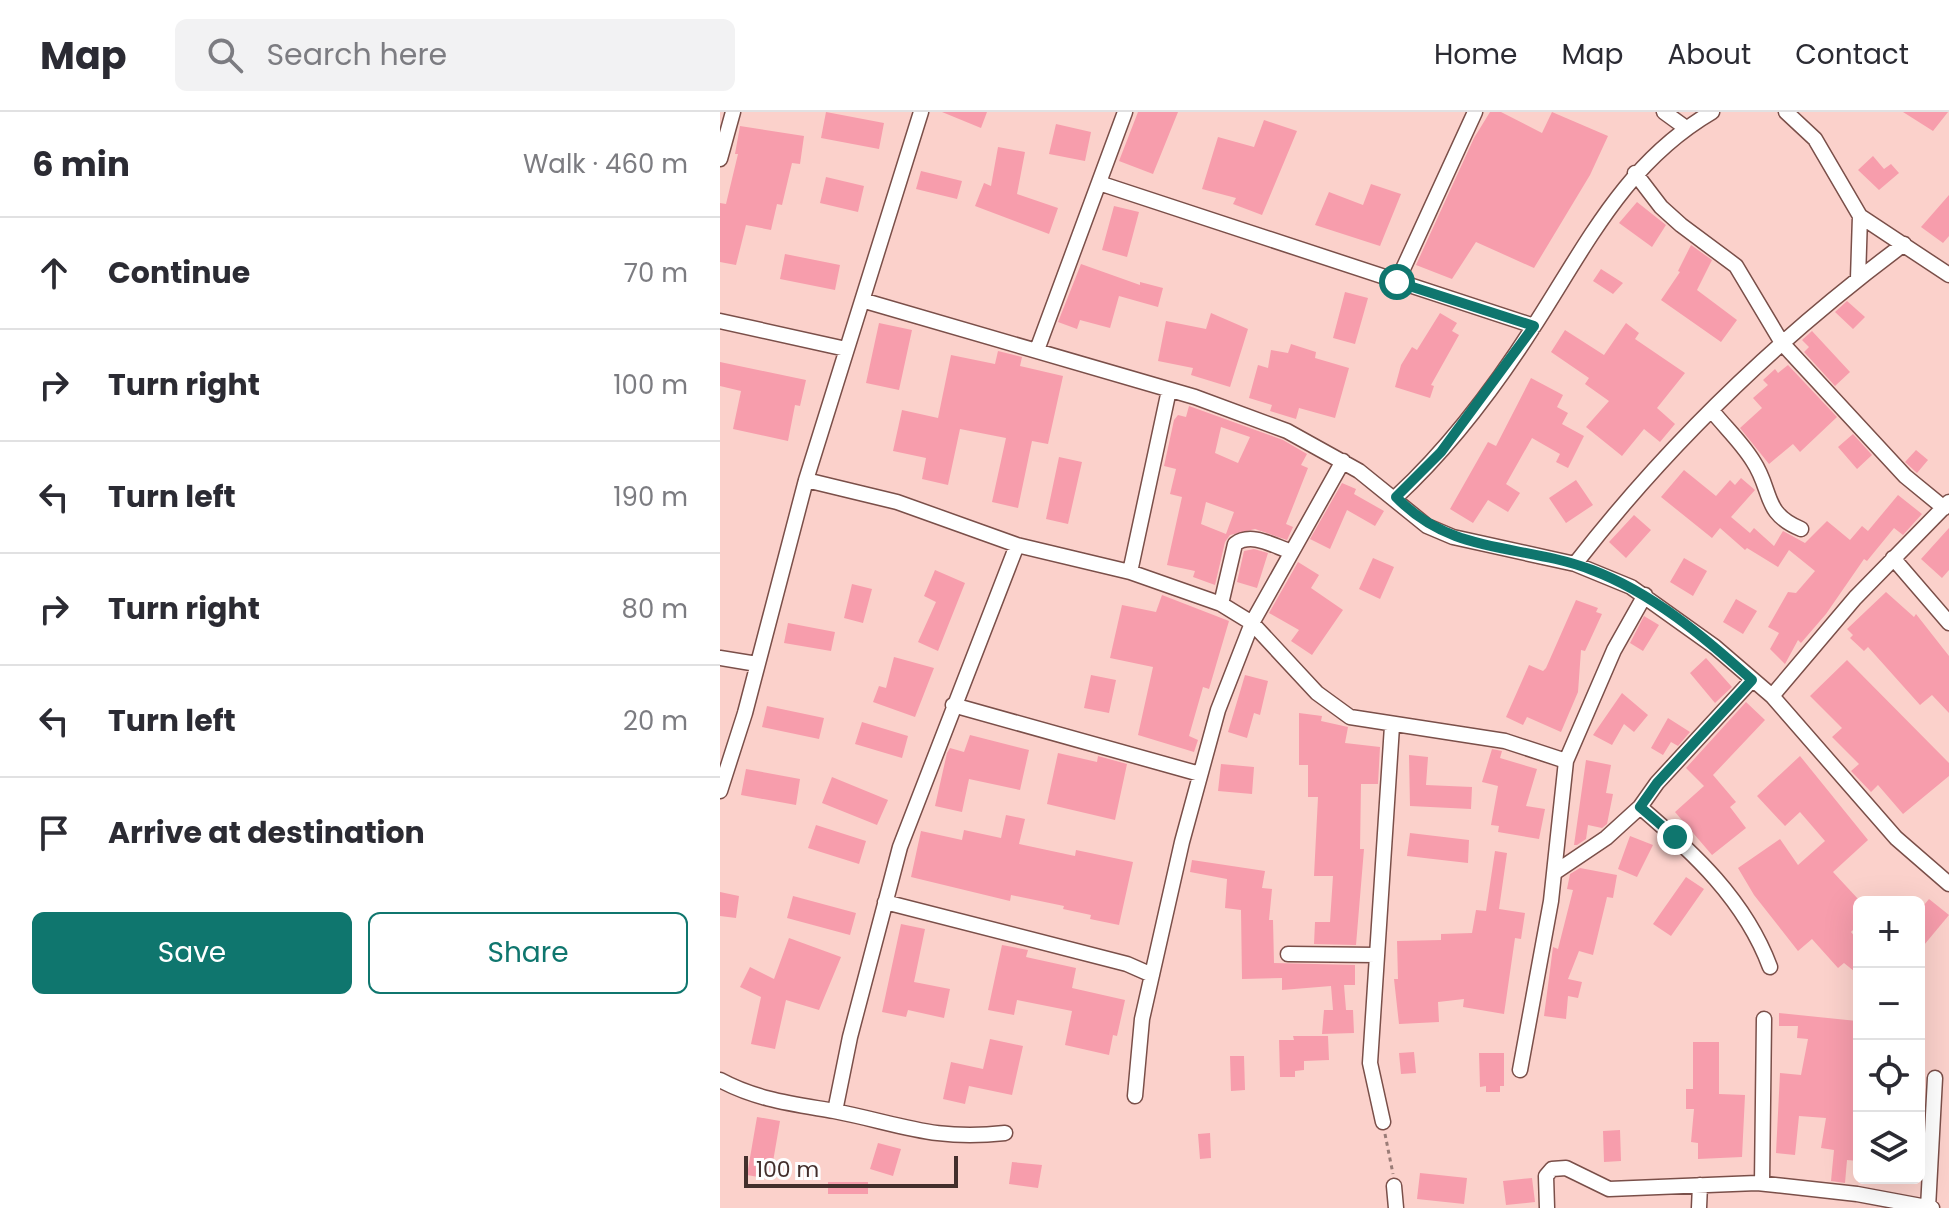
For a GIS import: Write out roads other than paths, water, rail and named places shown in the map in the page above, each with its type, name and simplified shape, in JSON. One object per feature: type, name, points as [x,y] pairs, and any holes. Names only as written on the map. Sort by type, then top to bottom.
[{"type":"street","points":[[720,159],[733,112]]},
{"type":"street","points":[[720,791],[806,480],[846,349],[865,301],[921,112]]},
{"type":"street","points":[[1037,350],[1125,112]]},
{"type":"street","points":[[1397,282],[1475,112]]},
{"type":"street","points":[[1664,112],[1686,128]]},
{"type":"street","points":[[1396,497],[1441,452],[1534,326],[1612,202],[1635,173],[1686,128],[1712,112]]},
{"type":"street","points":[[1786,112],[1815,139],[1860,216],[1949,275]]},
{"type":"street","points":[[1635,173],[1671,216],[1736,266],[1782,343],[1905,476],[1946,505],[1893,558],[1772,696]]},
{"type":"street","points":[[1099,183],[1534,326]]},
{"type":"street","points":[[1858,279],[1860,216]]},
{"type":"street","points":[[1575,564],[1610,519],[1782,343],[1904,244]]},
{"type":"street","points":[[865,301],[1169,390],[1287,431],[1343,461],[1396,497],[1427,526],[1453,537],[1575,564],[1645,595],[1772,696],[1896,838],[1949,884]]},
{"type":"street","points":[[720,321],[846,349]]},
{"type":"street","points":[[1130,572],[1169,390]]},
{"type":"street","points":[[1713,412],[1752,459],[1773,511],[1781,521],[1801,529]]},
{"type":"street","points":[[1135,1096],[1142,1019],[1218,710],[1252,623],[1289,551],[1343,461]]},
{"type":"street","points":[[806,480],[897,502],[1017,545],[1130,572],[1221,604],[1252,623],[1334,708],[1350,717],[1392,726],[1505,741],[1566,761]]},
{"type":"street","points":[[1221,604],[1235,544],[1240,540],[1250,538],[1289,551]]},
{"type":"street","points":[[835,1111],[850,1037],[900,847],[1017,545]]},
{"type":"street","points":[[1893,558],[1949,623]]},
{"type":"street","points":[[1520,1070],[1554,873],[1566,761],[1614,650],[1645,595]]},
{"type":"street","points":[[720,658],[757,664]]},
{"type":"street","points":[[1554,873],[1606,838],[1640,807],[1657,783],[1752,680]]},
{"type":"street","points":[[953,705],[1200,774]]},
{"type":"street","points":[[1383,1122],[1370,1063],[1392,726]]},
{"type":"street","points":[[1640,807],[1675,837],[1734,898],[1770,967]]},
{"type":"street","points":[[885,902],[1127,964],[1152,975]]},
{"type":"street","points":[[1288,954],[1376,955]]},
{"type":"street","points":[[1762,1183],[1764,1019]]},
{"type":"street","points":[[1547,1208],[1546,1176],[1552,1169],[1566,1168],[1609,1189],[1762,1183],[1929,1208],[1935,1078]]},
{"type":"street","points":[[720,1080],[755,1096],[835,1111],[929,1135],[974,1137],[1005,1133]]},
{"type":"street","points":[[1699,1208],[1700,1185]]},
{"type":"street","points":[[1394,1186],[1396,1208]]}]
